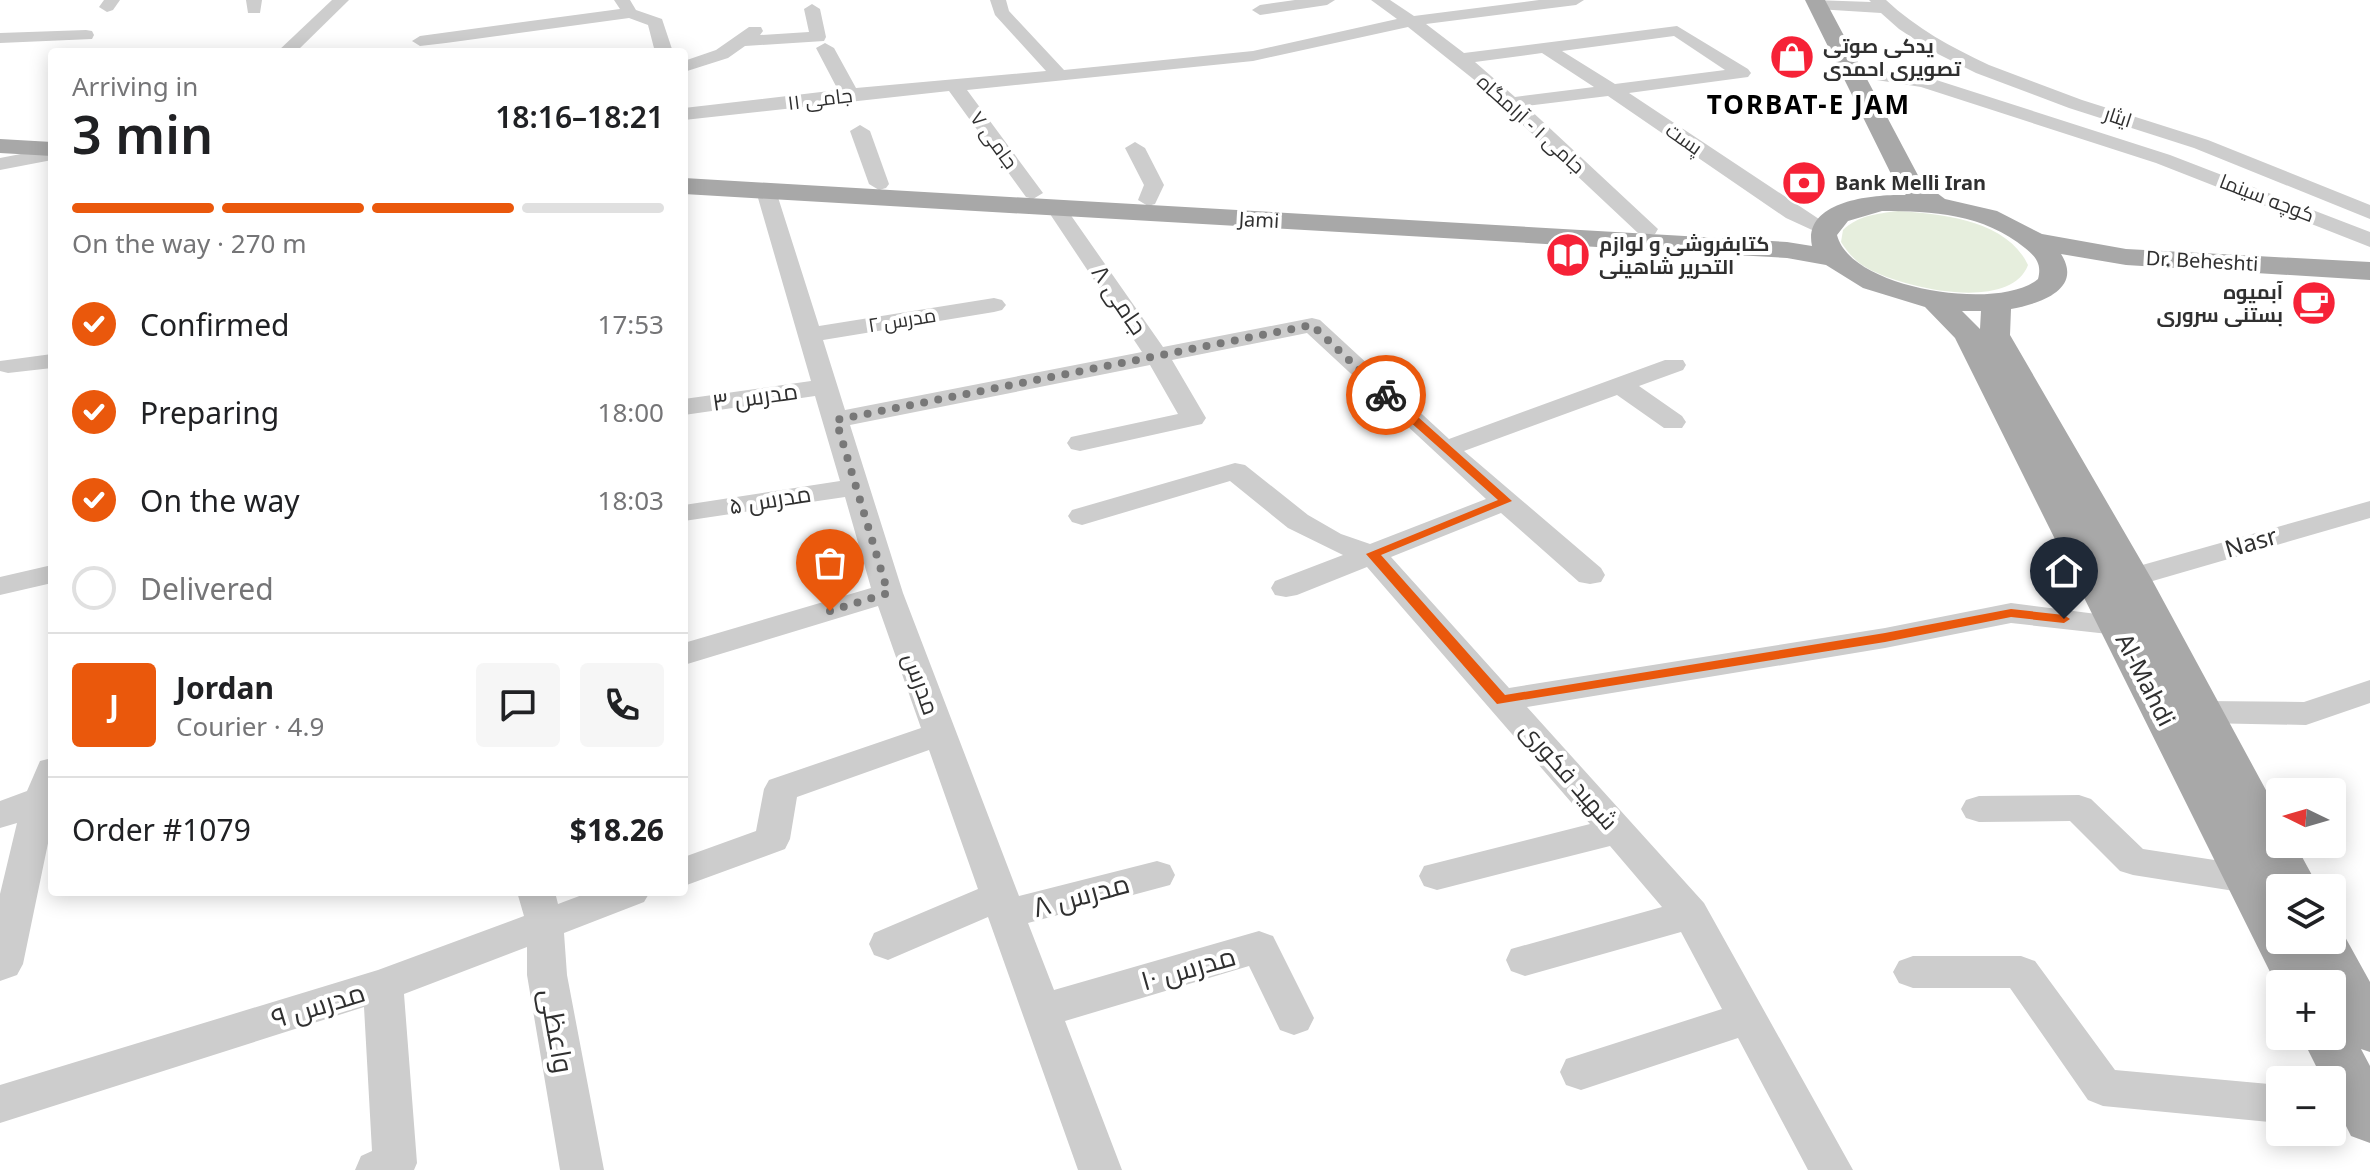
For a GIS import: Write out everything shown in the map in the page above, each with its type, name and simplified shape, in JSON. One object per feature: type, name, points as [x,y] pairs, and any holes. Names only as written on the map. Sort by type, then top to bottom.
[{"type":"main road","points":[[1816,16],[1851,71],[1910,186],[1937,205]]},
{"type":"main road","points":[[1816,16],[1887,184],[1882,203]]},
{"type":"main road","points":[[0,134],[48,137]]},
{"type":"main road","points":[[0,146],[48,151]]},
{"type":"main road","name":"Jami","points":[[688,174],[769,184],[1787,250],[1834,258]]},
{"type":"main road","name":"Jami","points":[[688,186],[879,184],[1044,200],[1148,200],[1782,236],[1823,229]]},
{"type":"main road","points":[[1882,203],[1937,205],[1992,219],[2035,241],[2048,254],[2054,267],[2052,280],[2041,291],[1996,303],[1934,299],[1875,282],[1834,258],[1823,243],[1823,229],[1829,219],[1842,211],[1882,203]]},
{"type":"main road","name":"Dr. Beheshti","points":[[2035,241],[2126,257],[2370,271]]},
{"type":"main road","name":"Dr. Beheshti","points":[[2054,267],[2134,267],[2370,281]]},
{"type":"main road","name":"Al-Mahdi","points":[[1934,299],[1968,334],[2294,970]]},
{"type":"main road","name":"Al-Mahdi","points":[[1996,303],[1995,335],[2132,578],[2288,874]]},
{"type":"main road","points":[[2329,954],[2370,1030]]},
{"type":"main road","points":[[2332,1050],[2356,1113]]},
{"type":"street","points":[[290,48],[341,0]]},
{"type":"street","points":[[998,0],[1001,12],[1060,76]]},
{"type":"street","points":[[1260,10],[1327,0]]},
{"type":"street","name":"جامی ۱ - آرامگاه","points":[[1379,0],[1413,21],[1458,59],[1647,229]]},
{"type":"street","name":"جامی ۱۱","points":[[688,114],[939,84],[955,86],[1253,56],[1413,21],[1576,0]]},
{"type":"street","points":[[1816,16],[1880,4]]},
{"type":"street","name":"ایثار","points":[[1880,4],[1924,38],[1975,66],[2203,145],[2370,213]]},
{"type":"street","points":[[420,41],[513,31],[626,6],[656,22],[663,48]]},
{"type":"street","points":[[740,41],[818,37],[812,9]]},
{"type":"street","name":"پست","points":[[1470,13],[1499,32],[1612,90],[1793,214],[1823,229]]},
{"type":"street","points":[[715,111],[690,76],[708,60],[760,27]]},
{"type":"street","points":[[1458,59],[1677,31],[1742,73],[1509,103]]},
{"type":"street","points":[[0,38],[86,35]]},
{"type":"street","points":[[825,48],[850,95]]},
{"type":"street","name":"کوچه سینما","points":[[1851,71],[1924,82],[2163,159],[2267,197],[2370,240]]},
{"type":"street","name":"جامی ۷","points":[[955,86],[1044,200]]},
{"type":"street","points":[[860,131],[879,184]]},
{"type":"street","points":[[2163,159],[2203,145]]},
{"type":"street","points":[[1135,148],[1154,185],[1148,200]]},
{"type":"street","points":[[0,164],[48,152]]},
{"type":"street","name":"مدرس","points":[[769,184],[825,387],[888,593],[1100,1170]]},
{"type":"street","name":"جامی ۸","points":[[1044,200],[1157,356],[1193,418],[1080,443]]},
{"type":"street","name":"مدرس ۲","points":[[810,335],[994,305]]},
{"type":"street","points":[[836,420],[1312,325],[1445,449],[1590,575]]},
{"type":"street","points":[[8,366],[48,361]]},
{"type":"street","points":[[1445,449],[1674,365]]},
{"type":"street","points":[[1620,385],[1673,422]]},
{"type":"street","name":"مدرس ۳","points":[[688,406],[825,387]]},
{"type":"street","points":[[1082,516],[1235,471],[1307,530],[1342,546],[1372,554]]},
{"type":"street","name":"مدرس ۵","points":[[688,512],[856,487]]},
{"type":"street","points":[[1286,588],[1506,501]]},
{"type":"street","name":"Nasr","points":[[2132,578],[2370,509]]},
{"type":"street","name":"شهید فکوری","points":[[1372,554],[1691,914],[1831,1170]]},
{"type":"street","points":[[0,586],[48,575]]},
{"type":"street","points":[[688,653],[888,593]]},
{"type":"street","points":[[1502,700],[1885,638],[2011,613],[2117,625]]},
{"type":"street","points":[[2203,712],[2306,714],[2370,691]]},
{"type":"street","points":[[688,870],[772,839],[781,789],[939,734]]},
{"type":"street","points":[[0,815],[47,785]]},
{"type":"street","points":[[0,965],[3,964],[47,785]]},
{"type":"street","points":[[1979,809],[2079,808],[2133,861],[2247,879]]},
{"type":"street","points":[[1437,876],[1617,831]]},
{"type":"street","name":"مدرس ۸","points":[[888,944],[1003,905],[1157,875]]},
{"type":"street","name":"مدرس ۹","points":[[0,1104],[383,985],[541,908],[608,896]]},
{"type":"street","name":"واعظی","points":[[541,908],[547,975],[582,1170]]},
{"type":"street","points":[[1525,960],[1691,914]]},
{"type":"street","name":"مدرس ۱۰","points":[[1041,1011],[1259,947],[1294,1018]]},
{"type":"street","points":[[1913,972],[2021,972],[2103,1087],[2266,1103]]},
{"type":"street","points":[[377,1170],[395,1163],[383,985]]},
{"type":"street","points":[[1581,1072],[1748,1018]]},
{"type":"green space","points":[[1898,211],[1934,214],[1989,229],[2018,250],[2028,265],[2017,280],[2000,289],[1978,292],[1929,288],[1883,276],[1863,266],[1849,253],[1841,242],[1843,230],[1862,218]]},
{"type":"way so far","points":[[830,611],[888,593],[836,420],[1312,325],[1386,395]]},
{"type":"place","name":"یدکی صوتی تصویری احمدی","points":[[1792,57]]},
{"type":"place","name":"Bank Melli Iran","points":[[1804,183]]},
{"type":"place","name":"کتابفروشی و لوازم التحریر شاهینی","points":[[1568,255]]},
{"type":"place","name":"آبمیوه بستنی سروری","points":[[2314,303]]},
{"type":"district","name":"TORBAT-E JAM","points":[[1809,105]]},
{"type":"route","points":[[1386,395],[1506,501],[1372,554],[1502,700],[1885,638],[2011,613],[2064,619]]}]
